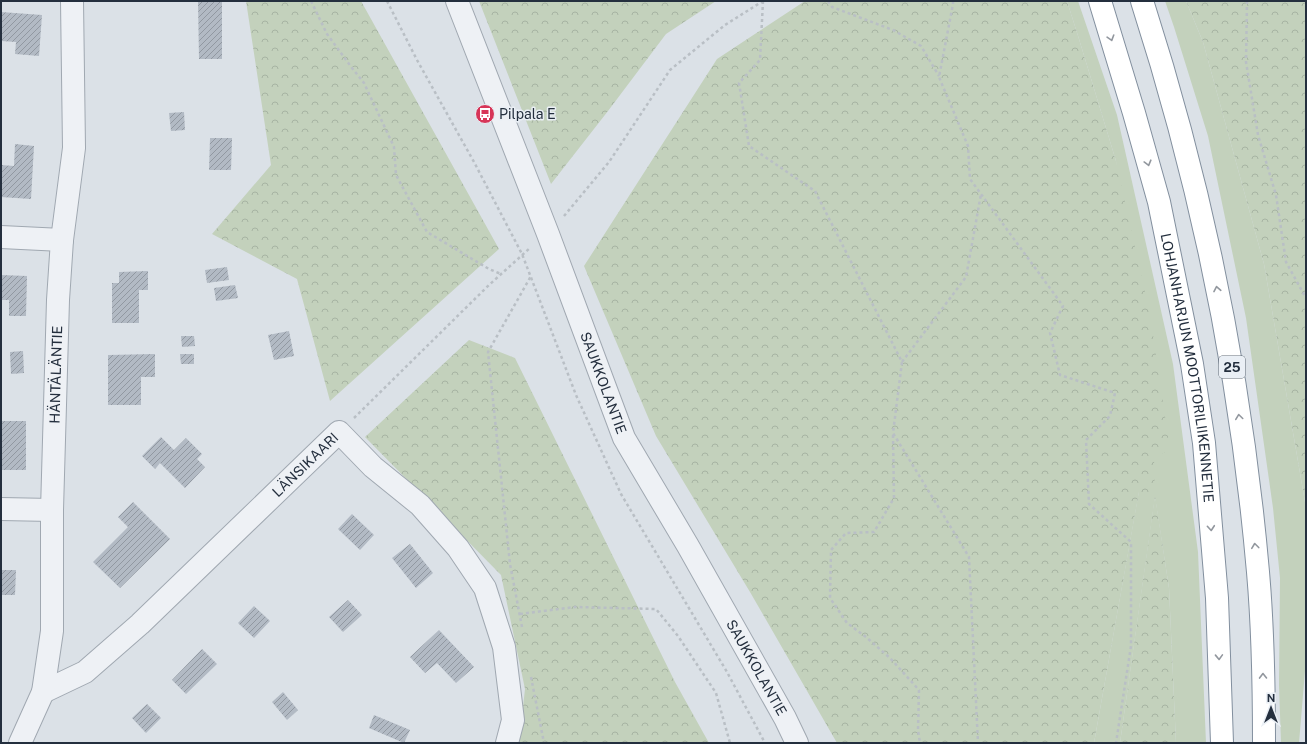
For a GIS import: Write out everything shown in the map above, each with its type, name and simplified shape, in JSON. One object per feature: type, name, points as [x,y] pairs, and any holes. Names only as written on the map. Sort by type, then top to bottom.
[{"type":"highway","name":"LOHJANHARJUN MOOTTORILIIKENNETIE","points":[[1100,1],[1159,202],[1192,364],[1204,443],[1217,598],[1222,743]]},
{"type":"highway","name":"25","points":[[1142,1],[1161,61],[1191,170],[1212,258],[1231,361],[1258,573],[1263,660],[1264,743]]},
{"type":"street","name":"HÄNTÄLÄNTIE","points":[[20,743],[43,692],[52,631],[52,510],[58,300],[62,240],[74,148],[72,1]]},
{"type":"street","name":"SAUKKOLANTIE","points":[[457,1],[548,234],[624,438],[692,553],[781,711],[797,743]]},
{"type":"street","points":[[1,237],[62,240]]},
{"type":"street","name":"LÄNSIKAARI","points":[[43,692],[85,672],[140,624],[339,432],[372,467],[420,505],[458,548],[485,588],[504,647],[513,720],[508,743]]},
{"type":"street","points":[[1,509],[52,510]]},
{"type":"path","points":[[311,1],[327,34],[364,83],[394,147],[396,175],[427,232],[489,269],[501,274]]},
{"type":"path","points":[[387,1],[417,60],[474,162],[522,254],[576,395],[621,494],[727,672],[765,743]]},
{"type":"path","points":[[763,1],[760,60],[738,83],[749,146],[816,191],[902,362]]},
{"type":"path","points":[[828,1],[832,6],[893,30],[921,46],[939,76],[968,146],[970,179],[1064,306],[1050,334],[1060,375],[1115,393],[1110,416],[1086,440],[1089,504],[1131,542],[1131,646],[1116,743]]},
{"type":"path","points":[[939,76],[953,1]]},
{"type":"path","points":[[1247,1],[1246,62],[1258,135],[1276,196],[1286,262],[1306,298]]},
{"type":"path","points":[[920,743],[918,730],[919,690],[890,658],[847,623],[830,598],[831,550],[846,533],[874,532],[894,498],[893,433],[902,362],[966,277],[981,193]]},
{"type":"path","points":[[522,629],[510,564],[488,352],[531,276]]},
{"type":"path","points":[[893,433],[969,557],[978,743]]},
{"type":"path","points":[[520,614],[576,606],[656,609],[678,636],[716,693],[730,743]]},
{"type":"path","points":[[531,675],[544,743]]},
{"type":"green space","points":[[246,1],[361,1],[499,249],[330,401],[297,279],[212,234],[271,165]]},
{"type":"green space","points":[[479,1],[716,1],[666,34],[551,184]]},
{"type":"green space","points":[[805,1],[1067,1],[1116,161],[1150,314],[1170,450],[1154,457],[1155,495],[1139,492],[1094,743],[837,743],[750,592],[656,436],[584,266],[717,59]]},
{"type":"green space","points":[[1067,1],[1078,1],[1117,115],[1173,364],[1198,552],[1206,743],[1176,743],[1169,588],[1155,497],[1120,743],[1094,743],[1139,491],[1116,161]]},
{"type":"green space","points":[[1165,1],[1186,1],[1203,42],[1264,264],[1306,508],[1306,659],[1299,743],[1281,743],[1279,685],[1280,578],[1273,508],[1246,318],[1208,136]]},
{"type":"green space","points":[[1186,1],[1306,1],[1306,508],[1264,264],[1203,42]]},
{"type":"green space","points":[[469,340],[515,358],[675,682],[709,743],[519,743],[525,689],[501,575],[365,437]]},
{"type":"green space","points":[[1155,495],[1169,588],[1176,743],[1120,743]]},
{"type":"building","points":[[198,1],[222,1],[222,59],[199,59]]},
{"type":"building","points":[[1,12],[42,15],[39,56],[15,54],[16,42],[1,41]]},
{"type":"building","points":[[184,112],[185,130],[171,131],[169,113]]},
{"type":"building","points":[[210,138],[232,138],[231,170],[209,170]]},
{"type":"building","points":[[15,144],[34,146],[31,199],[1,197],[1,165],[14,166]]},
{"type":"building","points":[[227,267],[229,280],[207,283],[205,270]]},
{"type":"building","points":[[148,271],[148,290],[139,290],[139,323],[112,323],[112,283],[119,283],[119,272]]},
{"type":"building","points":[[1,275],[27,276],[26,316],[9,316],[9,300],[1,300]]},
{"type":"building","points":[[235,285],[238,298],[216,301],[214,288]]},
{"type":"building","points":[[289,331],[294,356],[274,360],[268,335]]},
{"type":"building","points":[[181,336],[194,336],[195,346],[182,347]]},
{"type":"building","points":[[23,351],[24,373],[11,374],[10,352]]},
{"type":"building","points":[[155,354],[155,377],[141,377],[141,405],[108,405],[108,355]]},
{"type":"building","points":[[180,354],[194,354],[194,364],[181,364]]},
{"type":"building","points":[[1,421],[26,421],[26,470],[1,470]]},
{"type":"building","points":[[161,437],[174,450],[186,438],[202,454],[197,459],[205,467],[185,488],[160,463],[155,469],[142,456]]},
{"type":"building","points":[[133,502],[170,539],[120,588],[93,562],[128,527],[118,517]]},
{"type":"building","points":[[352,514],[374,535],[360,550],[338,529]]},
{"type":"building","points":[[410,544],[433,573],[416,588],[392,558]]},
{"type":"building","points":[[1,570],[16,570],[15,595],[1,595]]},
{"type":"building","points":[[348,600],[362,615],[343,632],[329,617]]},
{"type":"building","points":[[254,606],[270,621],[254,638],[238,623]]},
{"type":"building","points":[[439,630],[474,667],[456,683],[437,663],[425,673],[410,657]]},
{"type":"building","points":[[202,649],[217,664],[186,694],[172,680]]},
{"type":"building","points":[[283,692],[298,710],[287,720],[272,702]]},
{"type":"building","points":[[147,704],[161,718],[146,733],[132,718]]},
{"type":"building","points":[[374,715],[410,730],[404,743],[369,728]]},
{"type":"place","name":"Pilpala E","points":[[485,114]]}]
